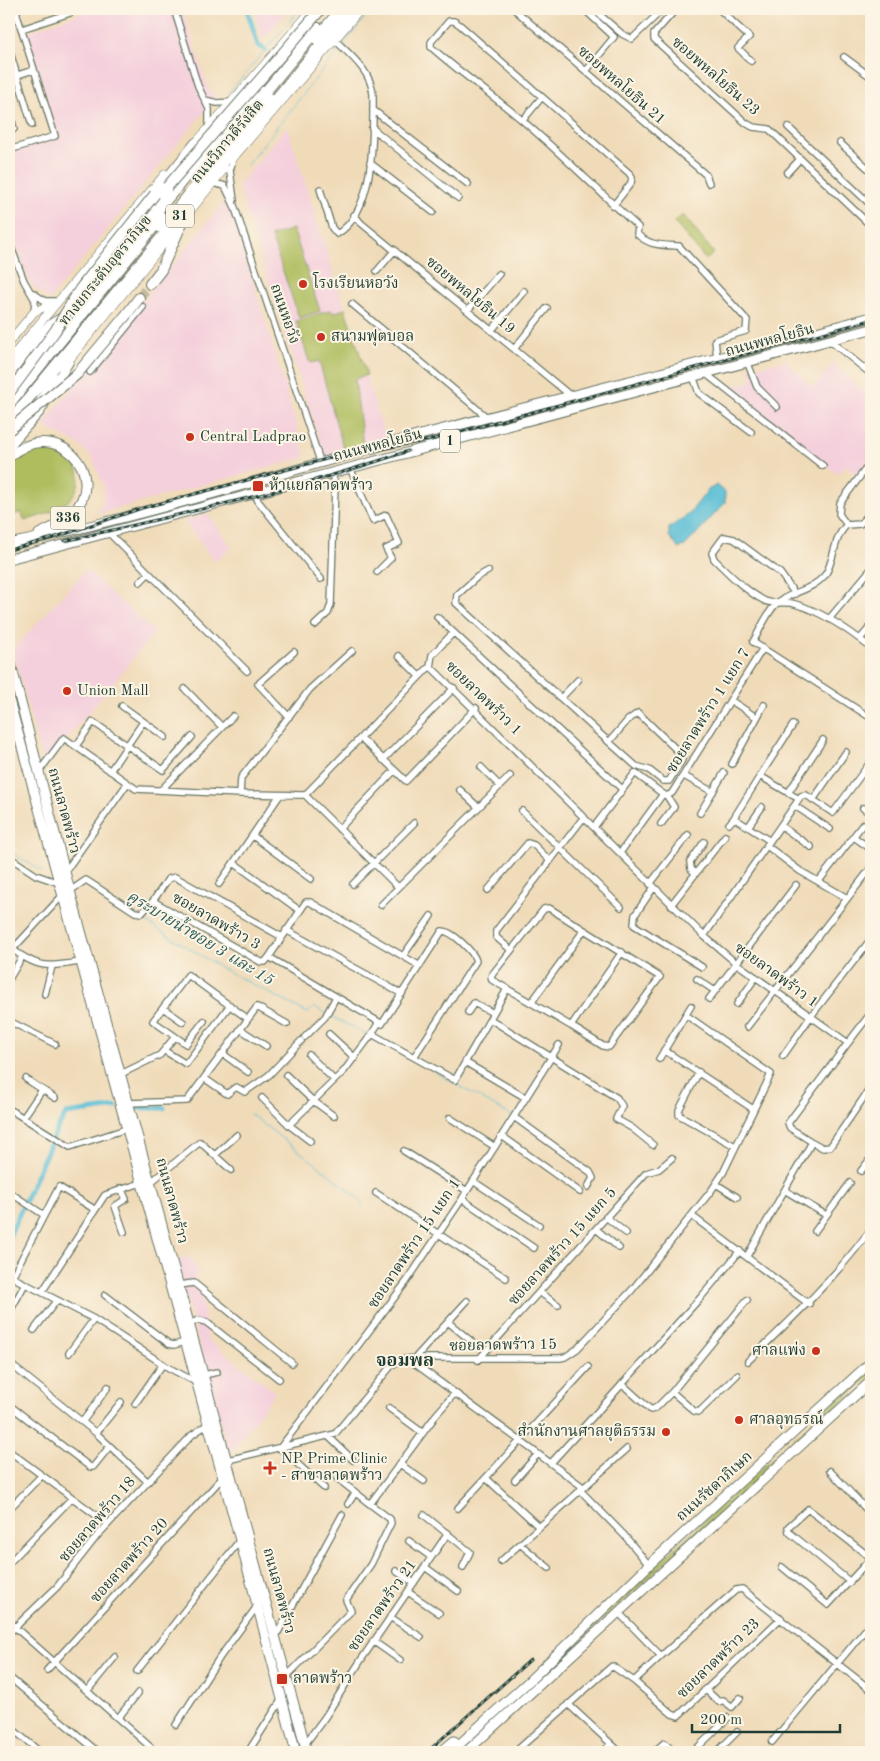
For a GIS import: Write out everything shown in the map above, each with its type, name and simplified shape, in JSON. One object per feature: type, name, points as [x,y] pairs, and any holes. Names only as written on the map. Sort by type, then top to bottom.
[{"type":"highway","points":[[9,374],[52,324],[70,313],[167,187],[321,9]]},
{"type":"highway","name":"ถนนวิภาวดีรังสิต","points":[[9,394],[165,200],[325,9]]},
{"type":"highway","name":"ทางยกระดับอุตราภิมุข","points":[[9,404],[333,9]]},
{"type":"highway","name":"ทางยกระดับอุตราภิมุข","points":[[9,415],[341,9]]},
{"type":"highway","name":"ถนนวิภาวดีรังสิต","points":[[9,422],[350,9]]},
{"type":"highway","points":[[344,27],[356,9]]},
{"type":"highway","points":[[258,74],[260,88]]},
{"type":"highway","points":[[9,394],[55,331],[80,289],[196,143]]},
{"type":"highway","points":[[150,284],[161,270],[182,223]]},
{"type":"highway","points":[[92,331],[149,252]]},
{"type":"highway","points":[[9,429],[77,374],[126,314],[141,302]]},
{"type":"highway","points":[[9,388],[69,316],[81,306]]},
{"type":"highway","points":[[9,429],[54,378]]},
{"type":"main road","name":"ถนนวิภาวดีรังสิต","points":[[9,360],[175,162],[196,143],[258,74],[312,9]]},
{"type":"main road","name":"ถนนวิภาวดีรังสิต","points":[[9,437],[41,399],[54,378],[233,158],[344,27],[362,9]]},
{"type":"main road","points":[[9,342],[34,312],[60,298]]},
{"type":"main road","name":"ถนนพหลโยธิน","points":[[10,543],[127,516],[474,421],[717,359],[871,317]]},
{"type":"main road","name":"ถนนพหลโยธิน","points":[[11,559],[871,329]]},
{"type":"main road","points":[[824,330],[828,339]]},
{"type":"main road","points":[[9,446],[40,410],[68,361]]},
{"type":"main road","points":[[25,426],[41,399]]},
{"type":"main road","points":[[515,411],[518,422]]},
{"type":"main road","points":[[474,421],[477,433]]},
{"type":"main road","name":"336","points":[[9,457],[32,444],[55,442],[74,455],[82,473],[83,496],[74,512],[64,522],[29,540]]},
{"type":"main road","name":"ถนนลาดพร้าว","points":[[9,657],[65,872],[66,893],[80,962],[126,1130],[146,1182],[179,1285],[204,1375],[227,1476],[276,1636],[306,1748]]},
{"type":"main road","points":[[9,674],[12,700],[31,757],[36,763]]},
{"type":"main road","name":"ถนนลาดพร้าว","points":[[12,700],[18,734],[59,883],[66,893],[118,1060],[185,1342],[208,1424],[223,1461]]},
{"type":"main road","points":[[108,1062],[118,1060]]},
{"type":"main road","points":[[115,1089],[125,1087]]},
{"type":"main road","name":"ถนนรัชดาภิเษก","points":[[442,1752],[578,1632],[871,1362]]},
{"type":"main road","name":"ถนนรัชดาภิเษก","points":[[466,1752],[871,1381]]},
{"type":"main road","name":"ถนนลาดพร้าว","points":[[227,1476],[240,1540],[296,1752]]},
{"type":"main road","name":"ถนนรัชดาภิเษก","points":[[459,1752],[530,1684],[578,1632]]},
{"type":"main road","name":"ถนนรัชดาภิเษก","points":[[450,1752],[530,1684],[586,1641]]},
{"type":"street","points":[[22,29],[70,13],[75,9]]},
{"type":"street","points":[[174,9],[198,86],[210,114],[209,128]]},
{"type":"street","name":"ซอยพหลโยธิน 21","points":[[514,9],[706,175],[708,183]]},
{"type":"street","points":[[584,9],[614,37],[586,71]]},
{"type":"street","points":[[593,9],[622,34],[632,40],[663,9]]},
{"type":"street","name":"ซอยพหลโยธิน 23","points":[[676,9],[654,34],[655,41],[746,123],[753,127],[769,129],[871,226]]},
{"type":"street","points":[[720,9],[749,36],[738,48],[751,61]]},
{"type":"street","points":[[9,16],[16,11],[55,136],[9,150]]},
{"type":"street","points":[[613,206],[631,183],[631,175],[456,22],[448,21],[431,42],[431,47],[523,120],[613,206],[639,229],[637,234],[649,244],[679,246],[747,320],[746,331],[715,340],[717,359]]},
{"type":"street","points":[[320,189],[334,232],[340,232],[354,215],[366,194],[373,110],[370,80],[361,67],[334,39]]},
{"type":"street","points":[[9,49],[32,125]]},
{"type":"street","points":[[844,57],[871,77]]},
{"type":"street","points":[[9,78],[34,70]]},
{"type":"street","points":[[523,120],[542,97]]},
{"type":"street","points":[[205,100],[232,102]]},
{"type":"street","points":[[9,109],[14,128],[9,133]]},
{"type":"street","points":[[373,110],[468,184]]},
{"type":"street","points":[[788,126],[871,205]]},
{"type":"street","points":[[372,128],[458,198]]},
{"type":"street","points":[[840,143],[871,171]]},
{"type":"street","points":[[233,158],[230,176],[234,205]]},
{"type":"street","points":[[787,172],[800,159]]},
{"type":"street","points":[[370,163],[433,212]]},
{"type":"street","name":"ถนนหอวัง","points":[[213,183],[225,186],[234,205],[321,464]]},
{"type":"street","name":"ซอยพหลโยธิน 19","points":[[354,215],[571,396]]},
{"type":"street","points":[[9,242],[18,269],[31,292],[35,304],[34,312]]},
{"type":"street","points":[[377,271],[395,250]]},
{"type":"street","points":[[468,310],[499,274]]},
{"type":"street","points":[[492,330],[524,291]]},
{"type":"street","points":[[31,292],[49,302],[60,298]]},
{"type":"street","points":[[90,372],[141,302]]},
{"type":"street","points":[[352,304],[488,418]]},
{"type":"street","points":[[514,349],[547,308]]},
{"type":"street","points":[[828,339],[871,374]]},
{"type":"street","points":[[748,361],[757,387],[777,407]]},
{"type":"street","points":[[705,372],[823,466]]},
{"type":"street","points":[[693,376],[699,393],[751,432]]},
{"type":"street","points":[[847,525],[839,514],[840,503],[871,462]]},
{"type":"street","points":[[350,468],[373,521],[386,515],[399,544],[386,549],[391,558],[377,572]]},
{"type":"street","points":[[315,625],[328,613],[331,604],[335,485],[332,473]]},
{"type":"street","points":[[255,494],[258,501],[321,580]]},
{"type":"street","points":[[871,512],[860,524],[847,525],[841,531],[826,573],[816,584],[776,604],[753,642],[871,718]]},
{"type":"street","points":[[109,533],[247,671]]},
{"type":"street","points":[[795,594],[784,577],[774,567],[734,538],[724,537],[712,553],[714,559],[763,600],[776,604],[787,602],[797,604],[829,619],[871,648]]},
{"type":"street","points":[[829,619],[871,569]]},
{"type":"street","points":[[488,572],[477,577],[457,595],[456,603],[609,742],[636,766],[649,770],[666,782],[682,760],[682,754],[638,713],[631,717],[609,742]]},
{"type":"street","points":[[140,582],[148,574]]},
{"type":"street","points":[[437,617],[622,789]]},
{"type":"street","points":[[860,639],[871,626]]},
{"type":"street","points":[[430,667],[430,659],[454,633]]},
{"type":"street","name":"ซอยลาดพร้าว 1 แยก 7","points":[[594,827],[622,789],[637,773],[665,795],[672,792],[686,773],[763,648]]},
{"type":"street","points":[[240,794],[241,778],[288,717],[310,689],[352,651]]},
{"type":"street","points":[[288,717],[258,684],[294,652]]},
{"type":"street","points":[[399,656],[419,676]]},
{"type":"street","name":"ซอยลาดพร้าว 1","points":[[305,795],[419,676],[430,667],[496,726],[584,818],[704,936],[736,963],[848,1043]]},
{"type":"street","points":[[561,698],[578,680]]},
{"type":"street","points":[[383,760],[454,688]]},
{"type":"street","points":[[185,689],[222,727]]},
{"type":"street","points":[[730,700],[756,716]]},
{"type":"street","points":[[732,764],[756,716],[764,705]]},
{"type":"street","points":[[122,706],[165,737]]},
{"type":"street","points":[[361,738],[404,780],[408,780],[476,708]]},
{"type":"street","points":[[866,714],[871,708]]},
{"type":"street","points":[[161,790],[233,716]]},
{"type":"street","points":[[76,746],[93,722],[163,770],[192,737]]},
{"type":"street","points":[[110,771],[143,722]]},
{"type":"street","points":[[735,816],[793,725]]},
{"type":"street","points":[[9,744],[18,734]]},
{"type":"street","points":[[38,773],[64,738],[136,789],[305,795],[397,886]]},
{"type":"street","points":[[788,793],[823,740]]},
{"type":"street","points":[[813,800],[846,752]]},
{"type":"street","points":[[704,936],[799,799],[804,794],[829,812],[835,812],[869,764]]},
{"type":"street","points":[[678,766],[713,792]]},
{"type":"street","points":[[482,767],[500,786]]},
{"type":"street","points":[[340,829],[394,771]]},
{"type":"street","points":[[700,813],[724,773]]},
{"type":"street","points":[[380,905],[397,886],[510,776]]},
{"type":"street","points":[[760,776],[799,799]]},
{"type":"street","points":[[65,872],[127,784]]},
{"type":"street","points":[[460,790],[478,807]]},
{"type":"street","points":[[219,884],[280,795]]},
{"type":"street","points":[[620,853],[665,795],[674,807],[661,824]]},
{"type":"street","points":[[795,806],[830,829]]},
{"type":"street","points":[[748,827],[762,807]]},
{"type":"street","points":[[863,808],[871,814]]},
{"type":"street","points":[[522,810],[621,907]]},
{"type":"street","points":[[511,950],[496,937],[496,931],[584,818]]},
{"type":"street","points":[[729,824],[734,818],[748,827],[800,871],[819,880],[847,898]]},
{"type":"street","points":[[353,884],[414,823]]},
{"type":"street","points":[[819,880],[854,837],[862,824]]},
{"type":"street","points":[[781,826],[811,847]]},
{"type":"street","points":[[688,835],[652,885],[635,915],[634,925],[702,967]]},
{"type":"street","points":[[252,836],[310,879]]},
{"type":"street","points":[[671,905],[725,836]]},
{"type":"street","points":[[854,837],[871,849]]},
{"type":"street","points":[[695,873],[689,866],[704,842]]},
{"type":"street","points":[[488,890],[528,844],[534,845],[550,861]]},
{"type":"street","points":[[9,857],[36,875],[59,883]]},
{"type":"street","points":[[234,863],[299,910]]},
{"type":"street","points":[[747,1027],[871,868]]},
{"type":"street","points":[[865,876],[871,880]]},
{"type":"street","points":[[153,901],[168,879],[175,877],[282,937]]},
{"type":"street","name":"ซอยลาดพร้าว 3","points":[[66,893],[86,880],[135,912],[142,913],[153,901],[261,962],[265,962],[269,958],[381,1023]]},
{"type":"street","points":[[709,999],[796,885]]},
{"type":"street","points":[[66,893],[11,948],[37,965],[52,966],[80,962]]},
{"type":"street","points":[[269,958],[306,902],[313,904],[420,966]]},
{"type":"street","points":[[546,908],[584,930],[660,977],[609,1047],[603,1046],[492,980],[491,976],[546,908]]},
{"type":"street","points":[[403,956],[431,916]]},
{"type":"street","points":[[286,930],[402,994]]},
{"type":"street","points":[[289,1125],[355,1058],[402,994],[444,930],[450,933],[476,959],[414,1057]]},
{"type":"street","points":[[531,1003],[584,930]]},
{"type":"street","points":[[783,1056],[810,1016],[871,939]]},
{"type":"street","points":[[571,1026],[622,952]]},
{"type":"street","points":[[9,978],[22,956]]},
{"type":"street","points":[[45,994],[52,966]]},
{"type":"street","points":[[204,1021],[186,1044],[174,1038],[154,1022],[188,975],[244,1016]]},
{"type":"street","points":[[737,1004],[756,977]]},
{"type":"street","points":[[697,979],[715,991]]},
{"type":"street","points":[[372,1036],[455,1080],[507,989]]},
{"type":"street","points":[[204,1078],[226,1094],[236,1087],[246,1092],[269,1075],[327,1014],[336,997]]},
{"type":"street","points":[[468,1012],[474,1003],[493,1012]]},
{"type":"street","points":[[165,1051],[186,1064],[230,1005]]},
{"type":"street","points":[[659,1059],[691,1006]]},
{"type":"street","points":[[129,1103],[187,1101],[256,1007],[287,1024]]},
{"type":"street","points":[[163,1008],[183,1022]]},
{"type":"street","points":[[871,1013],[788,1122],[790,1128],[823,1148],[830,1147],[871,1087]]},
{"type":"street","name":"ซอยลาดพร้าว 15","points":[[223,1461],[329,1437],[337,1433],[392,1365],[401,1360],[560,1358],[571,1354],[632,1290],[716,1184],[753,1108],[770,1078],[769,1071],[686,1015]]},
{"type":"street","points":[[490,1019],[617,1098],[622,1106],[616,1118],[653,1145]]},
{"type":"street","points":[[9,1021],[55,1044]]},
{"type":"street","points":[[240,1029],[266,1046]]},
{"type":"street","points":[[329,1034],[355,1058]]},
{"type":"street","points":[[121,1074],[165,1051],[174,1038]]},
{"type":"street","name":"ซอยลาดพร้าว 15 แยก 1","points":[[280,1448],[399,1293],[473,1182],[559,1045]]},
{"type":"street","points":[[664,1050],[753,1108]]},
{"type":"street","points":[[223,1054],[248,1072]]},
{"type":"street","points":[[309,1055],[334,1080]]},
{"type":"street","points":[[465,1062],[526,1098]]},
{"type":"street","points":[[699,1072],[679,1110],[679,1115],[735,1146]]},
{"type":"street","points":[[286,1075],[312,1100],[334,1116]]},
{"type":"street","points":[[26,1079],[56,1098]]},
{"type":"street","points":[[23,1118],[42,1090]]},
{"type":"street","points":[[866,1094],[871,1098]]},
{"type":"street","points":[[262,1098],[289,1125],[310,1141]]},
{"type":"street","points":[[10,1112],[50,1133],[70,1147],[126,1130]]},
{"type":"street","points":[[514,1117],[590,1172],[593,1178],[588,1187]]},
{"type":"street","points":[[450,1118],[495,1147]]},
{"type":"street","points":[[215,1155],[237,1135]]},
{"type":"street","points":[[502,1136],[580,1192]]},
{"type":"street","points":[[42,1292],[94,1209],[107,1193],[146,1182],[200,1142],[231,1170]]},
{"type":"street","points":[[747,1256],[786,1191],[812,1142]]},
{"type":"street","points":[[404,1151],[467,1191]]},
{"type":"street","name":"ซอยลาดพร้าว 15 แยก 5","points":[[478,1360],[646,1173],[659,1169],[672,1158]]},
{"type":"street","points":[[861,1171],[871,1158]]},
{"type":"street","points":[[473,1182],[539,1225]]},
{"type":"street","points":[[815,1232],[850,1183]]},
{"type":"street","points":[[716,1184],[737,1197]]},
{"type":"street","points":[[94,1209],[60,1186],[12,1275],[14,1279],[94,1319],[163,1364],[196,1382]]},
{"type":"street","points":[[121,1188],[126,1199],[116,1206],[124,1232]]},
{"type":"street","points":[[786,1191],[826,1215]]},
{"type":"street","points":[[9,1192],[44,1214]]},
{"type":"street","points":[[376,1193],[506,1278]]},
{"type":"street","points":[[462,1199],[534,1248]]},
{"type":"street","points":[[692,1216],[809,1304]]},
{"type":"street","points":[[606,1217],[626,1233]]},
{"type":"street","points":[[596,1229],[619,1248]]},
{"type":"street","points":[[748,1361],[809,1304],[842,1267],[871,1229]]},
{"type":"street","points":[[551,1463],[702,1296],[740,1251]]},
{"type":"street","points":[[179,1285],[194,1283],[292,1363]]},
{"type":"street","points":[[9,1313],[25,1284]]},
{"type":"street","points":[[539,1292],[558,1305]]},
{"type":"street","points":[[105,1295],[169,1344],[185,1342]]},
{"type":"street","points":[[34,1330],[56,1300]]},
{"type":"street","points":[[622,1384],[651,1410],[657,1407],[672,1392],[747,1300]]},
{"type":"street","points":[[467,1301],[413,1359],[454,1393],[551,1463],[582,1488],[649,1565]]},
{"type":"street","points":[[69,1353],[94,1319]]},
{"type":"street","points":[[190,1324],[198,1320],[206,1322],[279,1379]]},
{"type":"street","points":[[448,1322],[471,1341]]},
{"type":"street","points":[[9,1363],[83,1421],[148,1482]]},
{"type":"street","points":[[135,1404],[163,1364]]},
{"type":"street","points":[[458,1508],[588,1367]]},
{"type":"street","points":[[204,1375],[216,1372]]},
{"type":"street","points":[[672,1392],[694,1411],[699,1412],[737,1375]]},
{"type":"street","points":[[83,1421],[108,1387]]},
{"type":"street","points":[[370,1504],[454,1393]]},
{"type":"street","points":[[96,1433],[121,1402]]},
{"type":"street","points":[[9,1406],[90,1467],[110,1446]]},
{"type":"street","points":[[389,1408],[423,1433]]},
{"type":"street","name":"ซอยลาดพร้าว 18","points":[[9,1633],[57,1586],[108,1524],[192,1435],[208,1424]]},
{"type":"street","points":[[329,1437],[353,1460]]},
{"type":"street","points":[[280,1448],[324,1488]]},
{"type":"street","points":[[9,1450],[41,1476],[108,1524]]},
{"type":"street","points":[[500,1562],[538,1526],[627,1450]]},
{"type":"street","points":[[515,1480],[538,1454]]},
{"type":"street","points":[[400,1464],[424,1481]]},
{"type":"street","points":[[830,1471],[871,1514]]},
{"type":"street","points":[[9,1509],[41,1476]]},
{"type":"street","name":"ซอยลาดพร้าว 20","points":[[47,1670],[227,1476]]},
{"type":"street","points":[[287,1676],[351,1611],[346,1600],[371,1564],[391,1524],[390,1519],[337,1478]]},
{"type":"street","points":[[486,1478],[538,1526]]},
{"type":"street","points":[[348,1504],[355,1493]]},
{"type":"street","points":[[9,1563],[72,1498]]},
{"type":"street","points":[[864,1507],[871,1498]]},
{"type":"street","points":[[782,1567],[828,1605],[850,1582],[871,1558],[808,1508],[788,1528],[789,1532],[850,1582]]},
{"type":"street","points":[[276,1636],[342,1515]]},
{"type":"street","points":[[424,1515],[470,1553],[463,1567]]},
{"type":"street","name":"ซอยลาดพร้าว 21","points":[[306,1748],[373,1641],[448,1533]]},
{"type":"street","points":[[137,1671],[240,1540]]},
{"type":"street","points":[[409,1541],[431,1557]]},
{"type":"street","points":[[520,1544],[549,1568]]},
{"type":"street","points":[[424,1567],[458,1591]]},
{"type":"street","points":[[396,1571],[414,1583]]},
{"type":"street","points":[[634,1681],[739,1589],[781,1618],[838,1664],[870,1686]]},
{"type":"street","points":[[408,1592],[440,1613]]},
{"type":"street","points":[[176,1725],[258,1605]]},
{"type":"street","points":[[618,1612],[661,1656]]},
{"type":"street","points":[[390,1617],[421,1636]]},
{"type":"street","name":"ซอยลาดพร้าว 23","points":[[514,1752],[608,1667],[616,1667],[674,1716],[681,1714],[781,1618]]},
{"type":"street","points":[[9,1622],[156,1752]]},
{"type":"street","points":[[772,1742],[871,1623]]},
{"type":"street","points":[[373,1641],[400,1660]]},
{"type":"street","points":[[88,1690],[116,1657]]},
{"type":"street","points":[[9,1677],[98,1752]]},
{"type":"street","points":[[705,1689],[719,1702],[724,1700],[732,1707],[740,1698]]},
{"type":"street","points":[[118,1718],[138,1693]]},
{"type":"street","points":[[248,1752],[282,1699]]},
{"type":"street","points":[[568,1704],[620,1752]]},
{"type":"street","points":[[693,1752],[728,1718]]},
{"type":"street","points":[[9,1726],[40,1752]]},
{"type":"street","points":[[717,1752],[737,1732]]},
{"type":"street","points":[[654,1752],[664,1742],[675,1752]]},
{"type":"street","points":[[603,1752],[611,1744]]},
{"type":"shaded area","points":[[83,9],[182,9],[209,89],[216,97],[49,300],[29,283],[9,222],[9,149],[54,137],[57,132],[25,33],[84,12]]},
{"type":"shaded area","points":[[253,9],[289,9],[263,40]]},
{"type":"shaded area","name":"โรงเรียนหอวัง","points":[[287,126],[386,439],[325,458],[238,186]]},
{"type":"shaded area","points":[[228,197],[306,457],[97,514],[103,502],[104,487],[92,457],[78,444],[42,425]]},
{"type":"shaded area","points":[[785,360],[813,387],[833,364],[871,397],[869,439],[871,459],[858,476],[846,465],[837,474],[729,388],[752,381],[749,369]]},
{"type":"shaded area","points":[[207,514],[232,547],[214,561],[184,521]]},
{"type":"shaded area","name":"Union Mall","points":[[86,570],[155,632],[44,767],[13,650]]},
{"type":"shaded area","points":[[189,1257],[199,1271],[195,1276],[203,1303],[208,1340],[275,1392],[230,1455],[176,1260]]},
{"type":"green space","points":[[683,215],[714,253],[706,260],[674,222]]},
{"type":"green space","points":[[293,229],[320,311],[299,318],[271,236]]},
{"type":"green space","points":[[345,309],[367,375],[355,379],[363,445],[344,451],[319,361],[311,363],[309,361],[296,321],[331,310],[333,313]]},
{"type":"green space","points":[[52,446],[69,456],[78,470],[79,479],[73,496],[56,510],[25,521],[21,512],[9,517],[9,465],[23,453]]},
{"type":"green space","points":[[871,1369],[871,1375],[580,1640],[577,1640],[614,1603]]},
{"type":"water","points":[[717,485],[725,492],[725,503],[685,546],[678,548],[669,536],[669,528],[689,514],[708,490]]},
{"type":"waterway","points":[[247,9],[258,45],[265,50]]},
{"type":"waterway","points":[[229,93],[300,9]]},
{"type":"waterway","points":[[343,45],[372,9]]},
{"type":"waterway","points":[[247,165],[340,48]]},
{"type":"waterway","points":[[9,851],[43,872]]},
{"type":"waterway","name":"คูระบายน้ำซอย 3 และ 15","points":[[86,884],[100,892]]},
{"type":"waterway","name":"คูระบายน้ำซอย 3 และ 15","points":[[135,915],[223,969],[308,1013],[314,1007],[326,1013]]},
{"type":"waterway","name":"คูระบายน้ำซอย 3 และ 15","points":[[329,1015],[368,1035]]},
{"type":"waterway","name":"คูระบายน้ำซอย 3 และ 15","points":[[433,1071],[512,1116]]},
{"type":"waterway","points":[[9,1237],[56,1131],[66,1114],[116,1107]]},
{"type":"waterway","points":[[137,1108],[164,1108]]},
{"type":"waterway","name":"คูระบายน้ำซอย 3 และ 15","points":[[250,1114],[324,1170],[357,1197],[363,1206]]},
{"type":"tunnel","points":[[139,298],[150,284]]},
{"type":"railway","points":[[9,550],[53,538],[142,508],[334,457],[430,440],[871,320]]},
{"type":"railway","points":[[65,541],[195,511],[323,478],[408,451]]},
{"type":"railway","points":[[427,1752],[530,1660]]},
{"type":"place","name":"โรงเรียนหอวัง","points":[[303,284]]},
{"type":"place","name":"สนามฟุตบอล","points":[[321,337]]},
{"type":"place","name":"Central Ladprao","points":[[190,437]]},
{"type":"place","name":"ห้าแยกลาดพร้าว","points":[[258,486]]},
{"type":"place","name":"Union Mall","points":[[67,691]]},
{"type":"place","name":"ศาลแพ่ง","points":[[816,1351]]},
{"type":"place","name":"ศาลอุทธรณ์","points":[[739,1420]]},
{"type":"place","name":"สำนักงานศาลยุติธรรม","points":[[666,1432]]},
{"type":"place","name":"NP Prime Clinic - สาขาลาดพร้าว","points":[[270,1468]]},
{"type":"place","name":"ลาดพร้าว","points":[[282,1679]]},
{"type":"district","name":"จอมพล","points":[[405,1361]]}]
